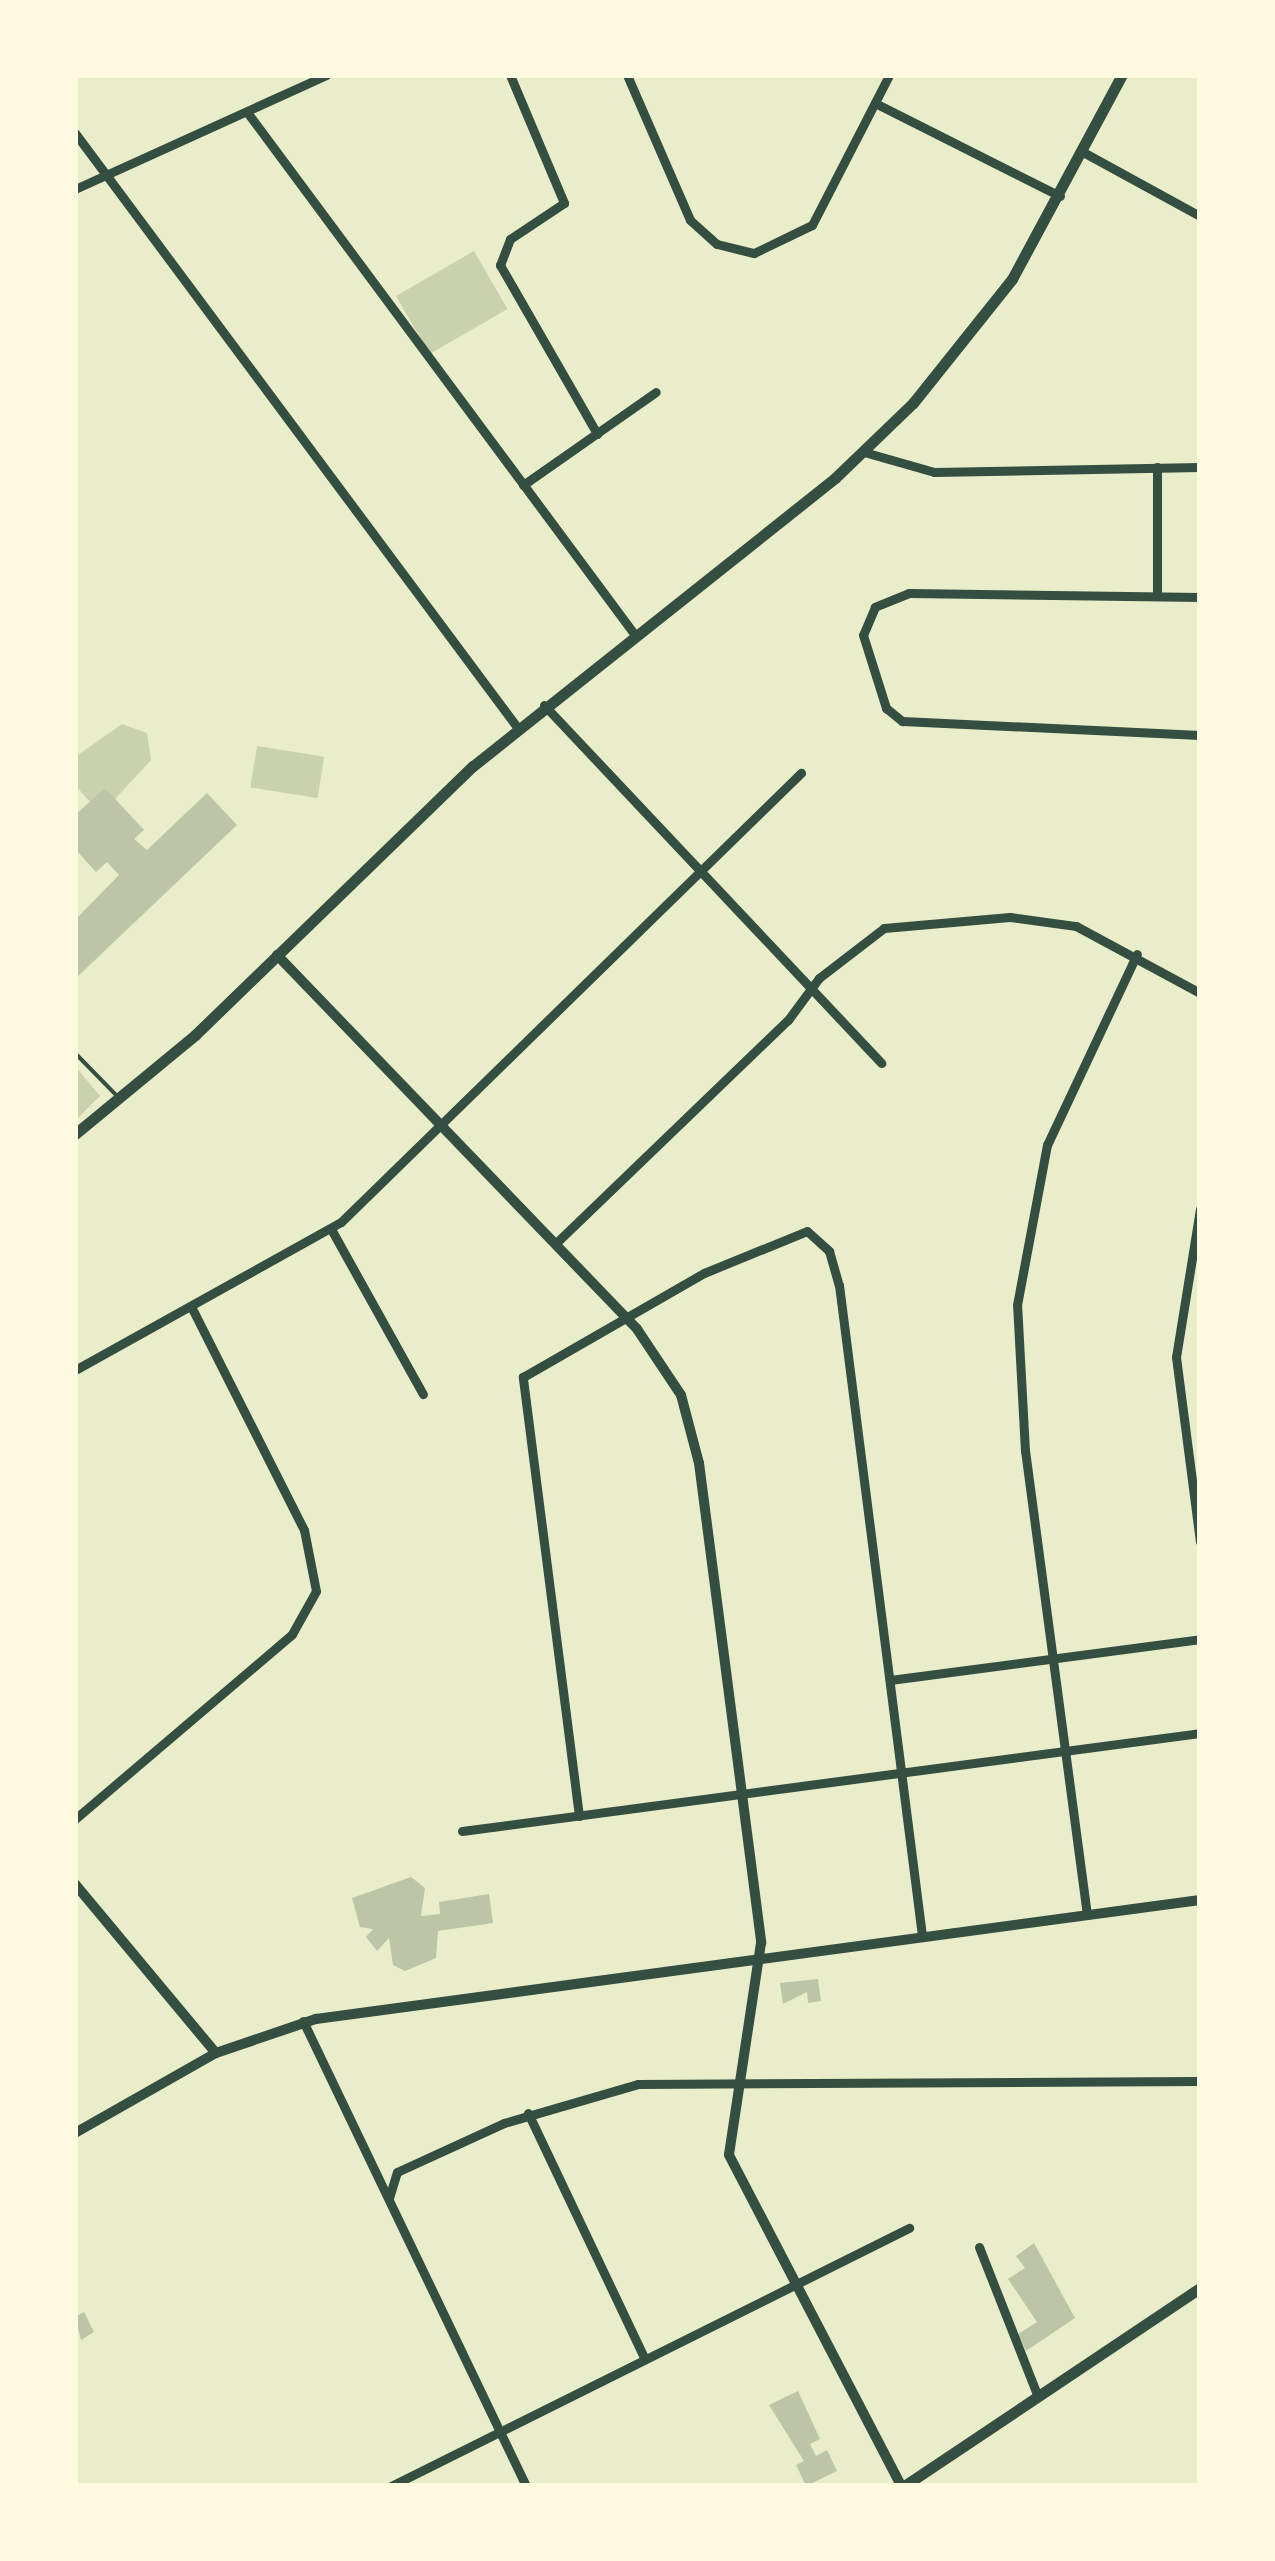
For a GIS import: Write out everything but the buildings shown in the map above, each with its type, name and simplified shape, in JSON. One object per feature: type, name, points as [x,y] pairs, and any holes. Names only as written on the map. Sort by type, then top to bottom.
[{"type":"main road","points":[[75,1134],[277,956],[517,727],[864,452],[970,338],[1060,196],[1122,75]]},
{"type":"main road","points":[[902,2486],[1200,2288]]},
{"type":"street","points":[[75,189],[108,178],[326,75]]},
{"type":"street","points":[[510,75],[564,203],[510,239],[500,266],[597,434]]},
{"type":"street","points":[[627,75],[690,220],[717,244],[743,252],[778,248],[812,225],[890,75]]},
{"type":"street","points":[[875,103],[1060,196]]},
{"type":"street","points":[[247,112],[635,635]]},
{"type":"street","points":[[75,133],[517,727]]},
{"type":"street","points":[[1083,152],[1200,216]]},
{"type":"street","points":[[523,484],[656,392]]},
{"type":"street","points":[[864,452],[934,472],[1200,467]]},
{"type":"street","points":[[1157,467],[1157,596]]},
{"type":"street","points":[[1200,596],[909,593],[875,607],[862,634],[886,708],[902,721],[1200,734]]},
{"type":"street","points":[[544,705],[881,1063]]},
{"type":"street","points":[[75,1370],[331,1229],[703,875],[802,773]]},
{"type":"street","points":[[555,1244],[788,1020],[810,987],[870,936],[925,920],[1055,922],[1137,954],[1200,993]]},
{"type":"street","points":[[1087,1915],[1050,1658],[1020,1400],[1020,1277],[1054,1127],[1137,954]]},
{"type":"street","points":[[277,956],[624,1316],[666,1368],[694,1433],[743,1796],[759,1958],[733,2084],[729,2154],[794,2290],[902,2486]]},
{"type":"street","points":[[1200,1209],[1176,1345],[1200,1541]]},
{"type":"street","points":[[331,1229],[423,1394]]},
{"type":"street","points":[[579,1816],[522,1383],[534,1364],[784,1234],[806,1231],[824,1243],[839,1285],[922,1936]]},
{"type":"street","points":[[75,1818],[292,1634],[316,1591],[304,1530],[191,1306]]},
{"type":"street","points":[[890,1680],[1200,1639]]},
{"type":"street","points":[[462,1831],[904,1775],[1064,1748],[1200,1734]]},
{"type":"street","points":[[75,1884],[216,2054]]},
{"type":"street","points":[[75,2133],[216,2054],[303,2022],[1200,1900]]},
{"type":"street","points":[[303,2022],[526,2486]]},
{"type":"street","points":[[390,2198],[398,2172],[528,2113],[638,2084],[1200,2080]]},
{"type":"street","points":[[528,2113],[645,2359]]},
{"type":"street","points":[[390,2486],[794,2290],[909,2228]]},
{"type":"street","points":[[979,2248],[1038,2397]]},
{"type":"lane","points":[[75,1053],[120,1098]]},
{"type":"green space","points":[[474,251],[508,309],[430,354],[396,296]]},
{"type":"green space","points":[[122,724],[147,733],[151,760],[115,799],[104,789],[90,802],[75,785],[75,757]]},
{"type":"green space","points":[[257,746],[324,757],[318,798],[250,787]]},
{"type":"green space","points":[[75,1066],[100,1096],[75,1121]]}]
